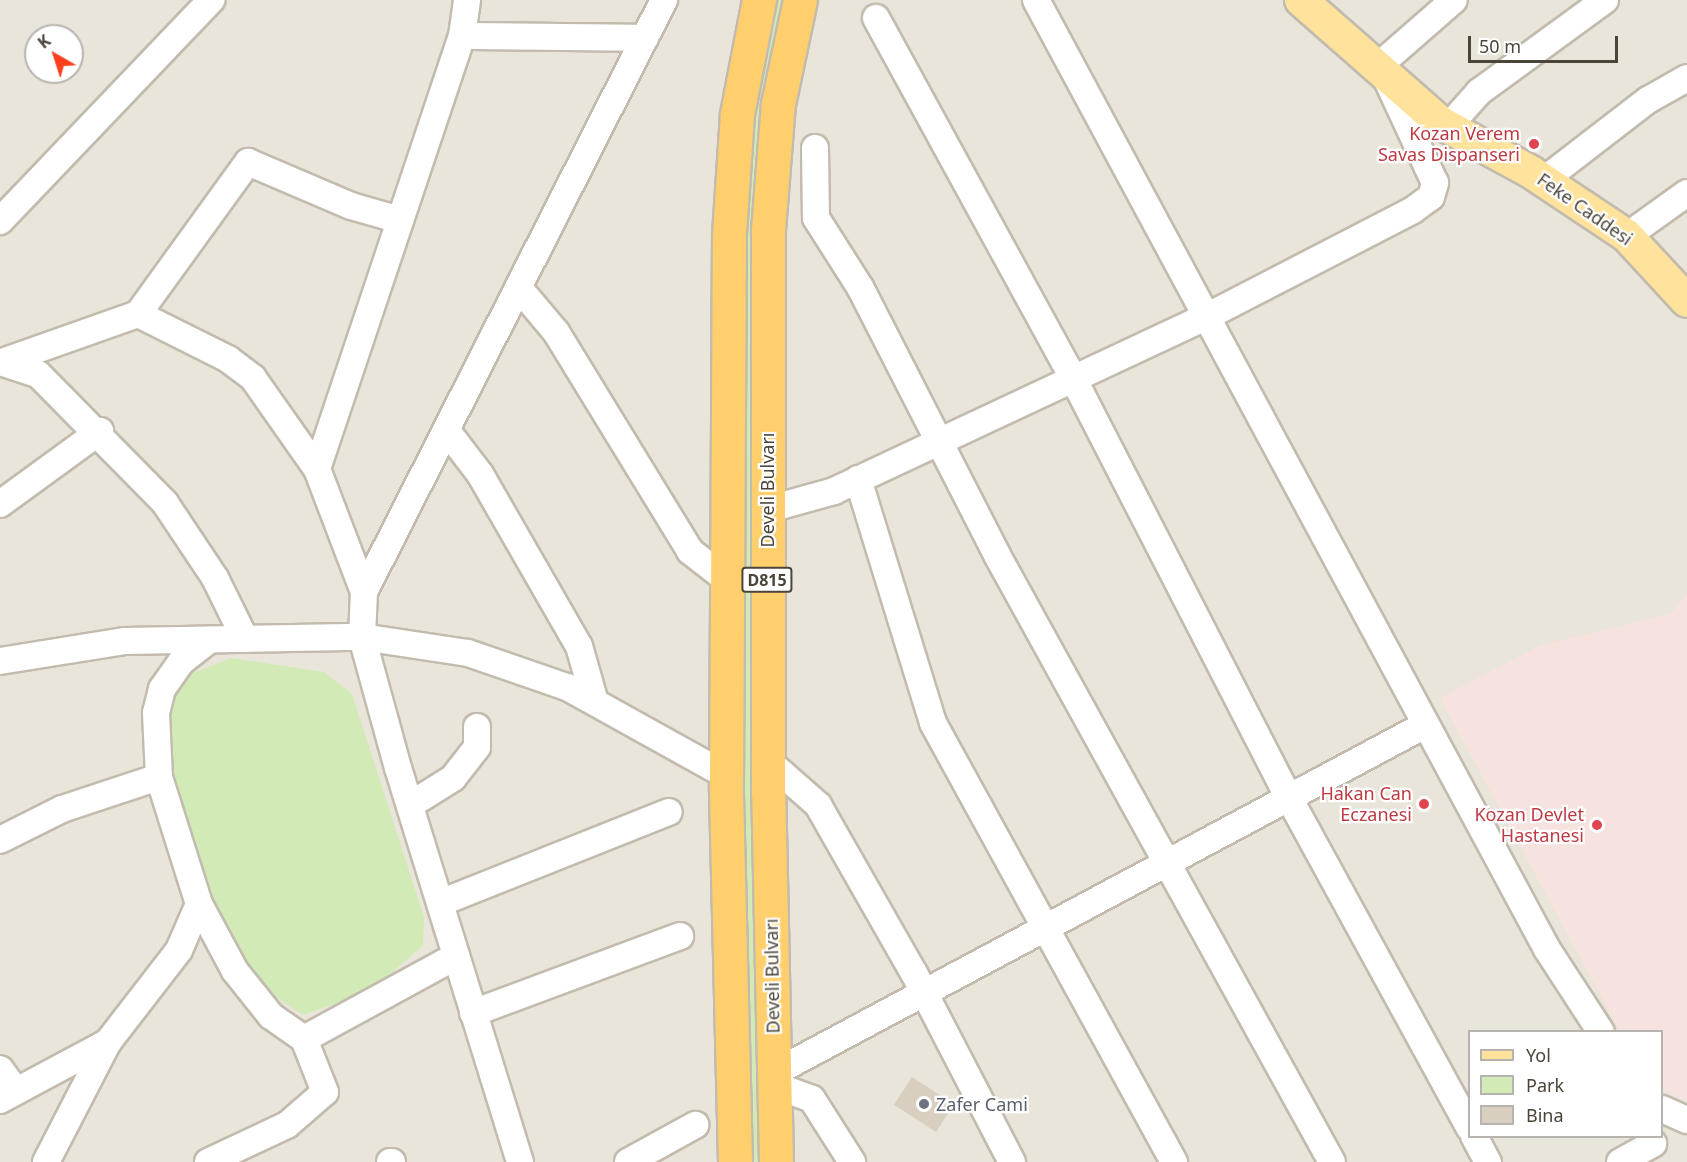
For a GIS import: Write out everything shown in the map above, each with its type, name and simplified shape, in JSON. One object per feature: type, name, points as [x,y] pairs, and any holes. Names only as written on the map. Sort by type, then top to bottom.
[{"type":"highway","name":"D815","points":[[735,1162],[726,775],[730,197],[737,114],[759,0]]},
{"type":"highway","name":"Develi Bulvarı","points":[[776,1162],[768,761],[766,510],[770,181],[778,104],[800,0]]},
{"type":"main road","name":"Feke Caddesi","points":[[1310,3],[1381,73],[1448,127],[1544,180],[1627,236],[1687,301]]},
{"type":"street","points":[[0,222],[211,0]]},
{"type":"street","points":[[317,469],[462,36],[467,0]]},
{"type":"street","points":[[364,592],[664,0]]},
{"type":"street","points":[[1036,0],[1547,949],[1599,1030]]},
{"type":"street","points":[[766,510],[858,480],[1206,317],[1431,196],[1435,183],[1381,73],[1454,0]]},
{"type":"street","points":[[1448,127],[1479,92],[1605,0]]},
{"type":"street","points":[[876,18],[1073,378],[1289,798],[1468,1124]]},
{"type":"street","points":[[462,36],[645,38]]},
{"type":"street","points":[[1544,180],[1648,100],[1687,78]]},
{"type":"street","points":[[815,148],[816,218],[860,287],[938,442],[1332,1162]]},
{"type":"street","points":[[2,362],[138,314],[248,162],[351,206],[400,220]]},
{"type":"street","points":[[1627,236],[1687,193]]},
{"type":"street","points":[[519,288],[556,332],[690,551],[727,580]]},
{"type":"street","points":[[138,314],[228,359],[253,378],[317,469],[364,592],[362,637],[410,805],[520,1162]]},
{"type":"street","points":[[2,362],[38,374],[100,431],[165,503],[215,578],[245,639]]},
{"type":"street","points":[[0,504],[100,431]]},
{"type":"street","points":[[447,431],[480,474],[579,646],[595,702]]},
{"type":"street","points":[[858,480],[933,723],[1044,929],[1174,1162]]},
{"type":"street","points":[[3,653],[125,641],[362,637],[468,653],[567,687],[726,775]]},
{"type":"street","points":[[208,1162],[287,1125],[325,1092],[304,1039],[271,1016],[235,971],[199,904],[159,777],[156,713],[162,689],[181,662],[209,640]]},
{"type":"street","points":[[774,1079],[925,993],[1425,725]]},
{"type":"street","points":[[410,805],[453,778],[477,747],[477,727]]},
{"type":"street","points":[[768,761],[818,805],[925,993],[1012,1162]]},
{"type":"street","points":[[0,840],[62,808],[159,777]]},
{"type":"street","points":[[440,903],[669,812]]},
{"type":"street","points":[[46,1162],[108,1042],[179,950],[199,904]]},
{"type":"street","points":[[473,1013],[680,936]]},
{"type":"street","points":[[304,1039],[456,956]]},
{"type":"street","points":[[0,1069],[8,1096],[108,1042]]},
{"type":"street","points":[[774,1079],[812,1099],[852,1162]]},
{"type":"street","points":[[1663,1108],[1687,1120]]},
{"type":"street","points":[[628,1162],[695,1125]]},
{"type":"street","points":[[1475,1138],[1488,1162]]},
{"type":"street","points":[[1620,1162],[1654,1147]]},
{"type":"shaded area","points":[[0,0],[1687,0],[1687,1162],[0,1162]]},
{"type":"shaded area","name":"Kozan Devlet Hastanesi","points":[[1687,594],[1687,1101],[1663,1089],[1663,1030],[1619,1030],[1440,698],[1541,645],[1670,614]]},
{"type":"green space","points":[[771,0],[786,0],[761,1162],[748,1162],[741,848],[744,165]]},
{"type":"green space","points":[[231,658],[324,672],[352,694],[424,917],[423,946],[368,992],[303,1015],[270,993],[221,927],[189,841],[173,775],[167,743],[170,698],[181,678]]},
{"type":"building","name":"Zafer Cami","points":[[912,1077],[954,1104],[936,1132],[894,1105]]},
{"type":"place","name":"Kozan Verem Savas Dispanseri","points":[[1534,144]]},
{"type":"place","name":"Hakan Can Eczanesi","points":[[1424,804]]},
{"type":"place","name":"Kozan Devlet Hastanesi","points":[[1597,825]]},
{"type":"place","name":"Zafer Cami","points":[[924,1104]]}]
